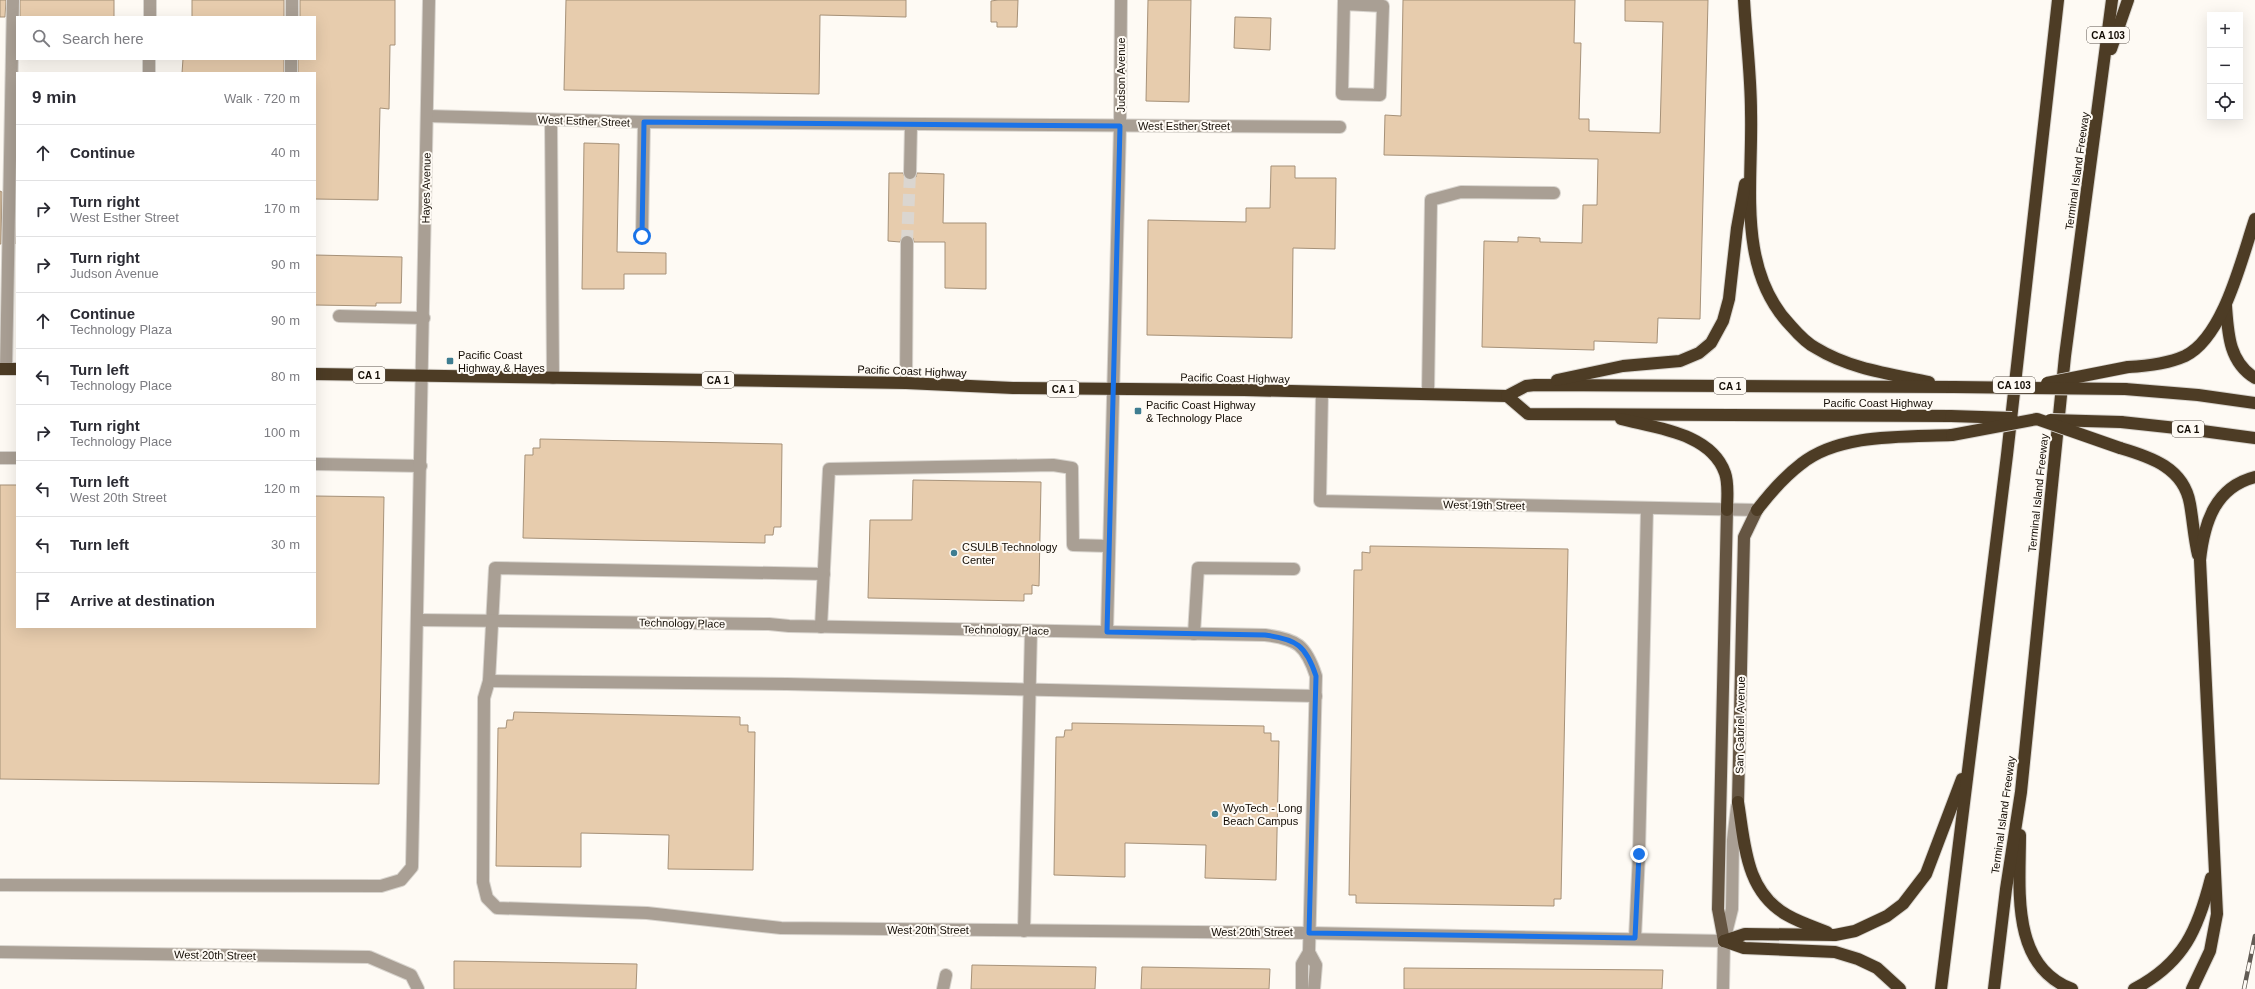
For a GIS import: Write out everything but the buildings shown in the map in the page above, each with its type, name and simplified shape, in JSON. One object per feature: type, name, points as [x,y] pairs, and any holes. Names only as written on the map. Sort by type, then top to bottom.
[{"type":"highway","points":[[1744,0],[1751,112],[1751,226],[1757,268],[1772,303],[1801,338],[1815,348],[1838,360],[1862,368],[1954,387]]},
{"type":"highway","name":"Terminal Island Freeway","points":[[1994,989],[2020,792],[2065,356],[2112,0]]},
{"type":"highway","points":[[2104,69],[2128,0]]},
{"type":"highway","name":"CA 103","points":[[1968,763],[2006,455],[2057,2]]},
{"type":"highway","points":[[1535,385],[1623,366],[1680,361],[1695,355],[1711,343],[1723,321],[1729,299],[1737,228],[1750,159]]},
{"type":"highway","points":[[2028,388],[2085,374],[2128,367],[2152,366],[2186,355],[2199,346],[2226,306],[2255,219]]},
{"type":"highway","points":[[2226,306],[2229,338],[2234,358],[2247,373],[2255,378]]},
{"type":"highway","name":"Pacific Coast Highway","points":[[316,374],[906,383],[1013,388],[1508,396],[1526,386],[1535,385],[2125,389],[2198,395],[2255,403]]},
{"type":"highway","name":"Pacific Coast Highway","points":[[1508,396],[1528,414],[1951,416],[2121,422],[2255,438]]},
{"type":"highway","points":[[1602,414],[1684,436],[1706,448],[1721,463],[1725,472],[1727,481],[1727,510]]},
{"type":"highway","points":[[1757,510],[1774,488],[1802,462],[1832,447],[1871,439],[1952,435],[2037,419],[2147,456],[2164,465],[2177,475],[2185,487],[2190,503],[2192,531],[2200,560]]},
{"type":"highway","points":[[2192,989],[2210,951],[2217,914],[2200,560],[2202,542],[2212,508],[2232,487],[2255,477]]},
{"type":"highway","points":[[1724,941],[1745,934],[1835,935],[1855,931],[1882,919],[1903,904],[1926,874],[1968,763]]},
{"type":"highway","points":[[1941,989],[1968,763]]},
{"type":"highway","points":[[2020,792],[2020,896],[2024,932],[2028,946],[2037,960],[2063,986],[2072,989]]},
{"type":"highway","points":[[1738,802],[1747,862],[1759,889],[1773,906],[1788,916],[1835,935]]},
{"type":"highway","points":[[2134,989],[2152,979],[2171,964],[2186,946],[2203,911],[2215,865]]},
{"type":"highway","points":[[1724,941],[1744,948],[1835,952],[1858,959],[1878,968],[1900,989]]},
{"type":"main road","name":"San Gabriel Avenue","points":[[1724,941],[1718,909],[1727,510]]},
{"type":"main road","name":"San Gabriel Avenue","points":[[1738,802],[1744,538],[1757,510]]},
{"type":"street","points":[[8,369],[14,0]]},
{"type":"street","points":[[150,0],[150,16]]},
{"type":"street","points":[[292,0],[292,16]]},
{"type":"street","name":"Hayes Avenue","points":[[0,884],[381,886],[401,880],[412,867],[423,376],[429,0]]},
{"type":"street","name":"Judson Avenue","points":[[1107,632],[1108,546],[1120,126],[1121,0]]},
{"type":"street","points":[[1344,2],[1383,6],[1380,95],[1342,94],[1344,2]]},
{"type":"street","points":[[149,60],[149,72]]},
{"type":"street","points":[[291,60],[291,72]]},
{"type":"street","name":"West Esther Street","points":[[427,116],[644,122],[1340,127]]},
{"type":"street","points":[[551,120],[553,378]]},
{"type":"street","points":[[642,236],[644,122]]},
{"type":"street","points":[[910,173],[911,125]]},
{"type":"street","points":[[1428,394],[1431,200],[1461,192],[1554,193]]},
{"type":"street","points":[[906,383],[907,242]]},
{"type":"street","points":[[340,316],[424,318]]},
{"type":"street","name":"West 19th Street","points":[[1322,392],[1320,501],[1757,510]]},
{"type":"street","points":[[0,458],[16,458]]},
{"type":"street","points":[[316,464],[421,466]]},
{"type":"street","points":[[821,627],[829,469],[1053,465],[1072,468],[1073,545],[1108,546]]},
{"type":"street","points":[[1635,938],[1639,854],[1646,508]]},
{"type":"street","name":"West 20th Street","points":[[824,574],[495,568],[491,620],[489,681],[484,698],[483,882],[487,898],[497,908],[647,913],[781,928],[1309,933],[1635,938],[1724,941]]},
{"type":"street","points":[[1194,634],[1198,568],[1294,569]]},
{"type":"street","name":"Technology Place","points":[[418,620],[769,624],[821,627],[1265,635],[1283,637],[1300,646],[1310,656],[1316,676],[1309,952]]},
{"type":"street","points":[[1024,930],[1031,631]]},
{"type":"street","points":[[489,681],[787,684],[1316,696]]},
{"type":"street","name":"San Gabriel Avenue","points":[[1723,989],[1724,941],[1732,909],[1733,840],[1738,802]]},
{"type":"street","name":"West 20th Street","points":[[0,952],[369,957],[411,975],[418,989]]},
{"type":"street","points":[[1302,989],[1302,964],[1309,952]]},
{"type":"street","points":[[1309,952],[1316,965],[1314,989]]},
{"type":"street","points":[[943,989],[946,975]]},
{"type":"tunnel","points":[[907,242],[910,173]]},
{"type":"railway","points":[[2244,989],[2255,936]]},
{"type":"place","name":"Pacific Coast Highway & Hayes","points":[[450,361]]},
{"type":"place","name":"Pacific Coast Highway & Technology Place","points":[[1138,411]]},
{"type":"place","name":"CSULB Technology Center","points":[[954,553]]},
{"type":"place","name":"WyoTech - Long Beach Campus","points":[[1215,814]]},
{"type":"route","points":[[642,236],[644,122],[1120,126],[1108,546],[1107,632],[1265,635],[1283,637],[1300,646],[1310,656],[1316,676],[1309,933],[1635,938],[1639,854]]}]
